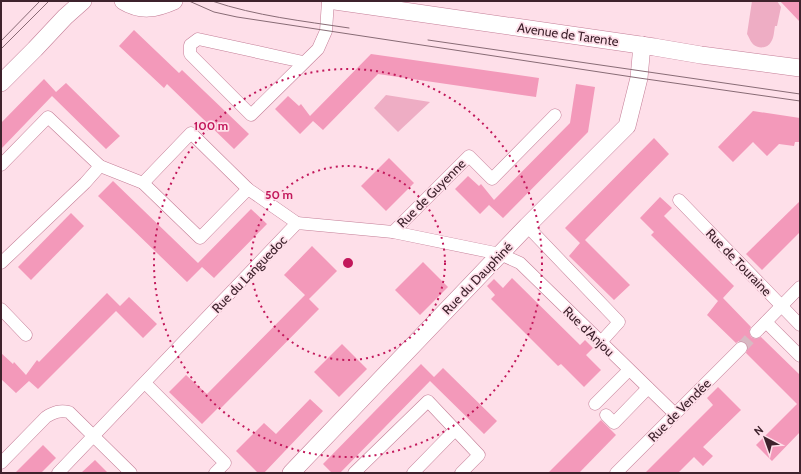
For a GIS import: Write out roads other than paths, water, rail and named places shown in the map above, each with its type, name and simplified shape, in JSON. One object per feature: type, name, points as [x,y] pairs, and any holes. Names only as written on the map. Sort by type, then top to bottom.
[{"type":"street","points":[[1,83],[35,50],[65,16],[83,1]]},
{"type":"street","points":[[123,1],[130,5],[145,9],[160,7],[174,1]]},
{"type":"street","points":[[303,62],[198,39],[190,45],[190,54],[250,115],[318,49],[325,34],[328,1]]},
{"type":"street","name":"Avenue de Tarente","points":[[336,1],[642,45],[708,56],[800,68]]},
{"type":"street","name":"Rue du Dauphiné","points":[[297,471],[526,226],[627,126],[640,72],[642,45]]},
{"type":"street","name":"Rue de Guyenne","points":[[392,232],[469,156],[492,179],[555,115]]},
{"type":"street","points":[[1,165],[48,117],[100,166],[143,183],[200,238],[248,189]]},
{"type":"street","points":[[143,183],[191,133],[248,189],[297,223]]},
{"type":"street","points":[[1,263],[85,183],[100,166]]},
{"type":"street","name":"Rue de Touraine","points":[[678,200],[800,325]]},
{"type":"street","name":"Rue du Languedoc","points":[[58,473],[297,223],[392,232],[500,254]]},
{"type":"street","points":[[526,226],[619,322],[601,342]]},
{"type":"street","name":"Rue d'Anjou","points":[[500,254],[520,263],[675,414]]},
{"type":"street","points":[[756,332],[800,287]]},
{"type":"street","points":[[1,309],[26,335]]},
{"type":"street","points":[[766,322],[800,356]]},
{"type":"street","name":"Rue de Vendée","points":[[616,473],[741,348]]},
{"type":"street","points":[[595,404],[629,370]]},
{"type":"street","points":[[145,383],[224,463],[215,473]]},
{"type":"street","points":[[606,415],[614,423],[648,388]]},
{"type":"street","points":[[354,473],[428,401],[479,455],[461,473]]},
{"type":"street","points":[[1,463],[46,417],[54,412],[61,411],[69,412],[94,435],[130,473]]},
{"type":"street","points":[[413,473],[455,430]]},
{"type":"tunnel","points":[[741,348],[756,332]]},
{"type":"tram line","points":[[1,41],[40,1]]},
{"type":"tram line","points":[[1,49],[49,1]]},
{"type":"tram line","points":[[189,1],[214,12],[237,17],[800,101]]},
{"type":"tram line","points":[[212,1],[246,11],[349,28]]},
{"type":"tram line","points":[[428,40],[800,94]]}]
